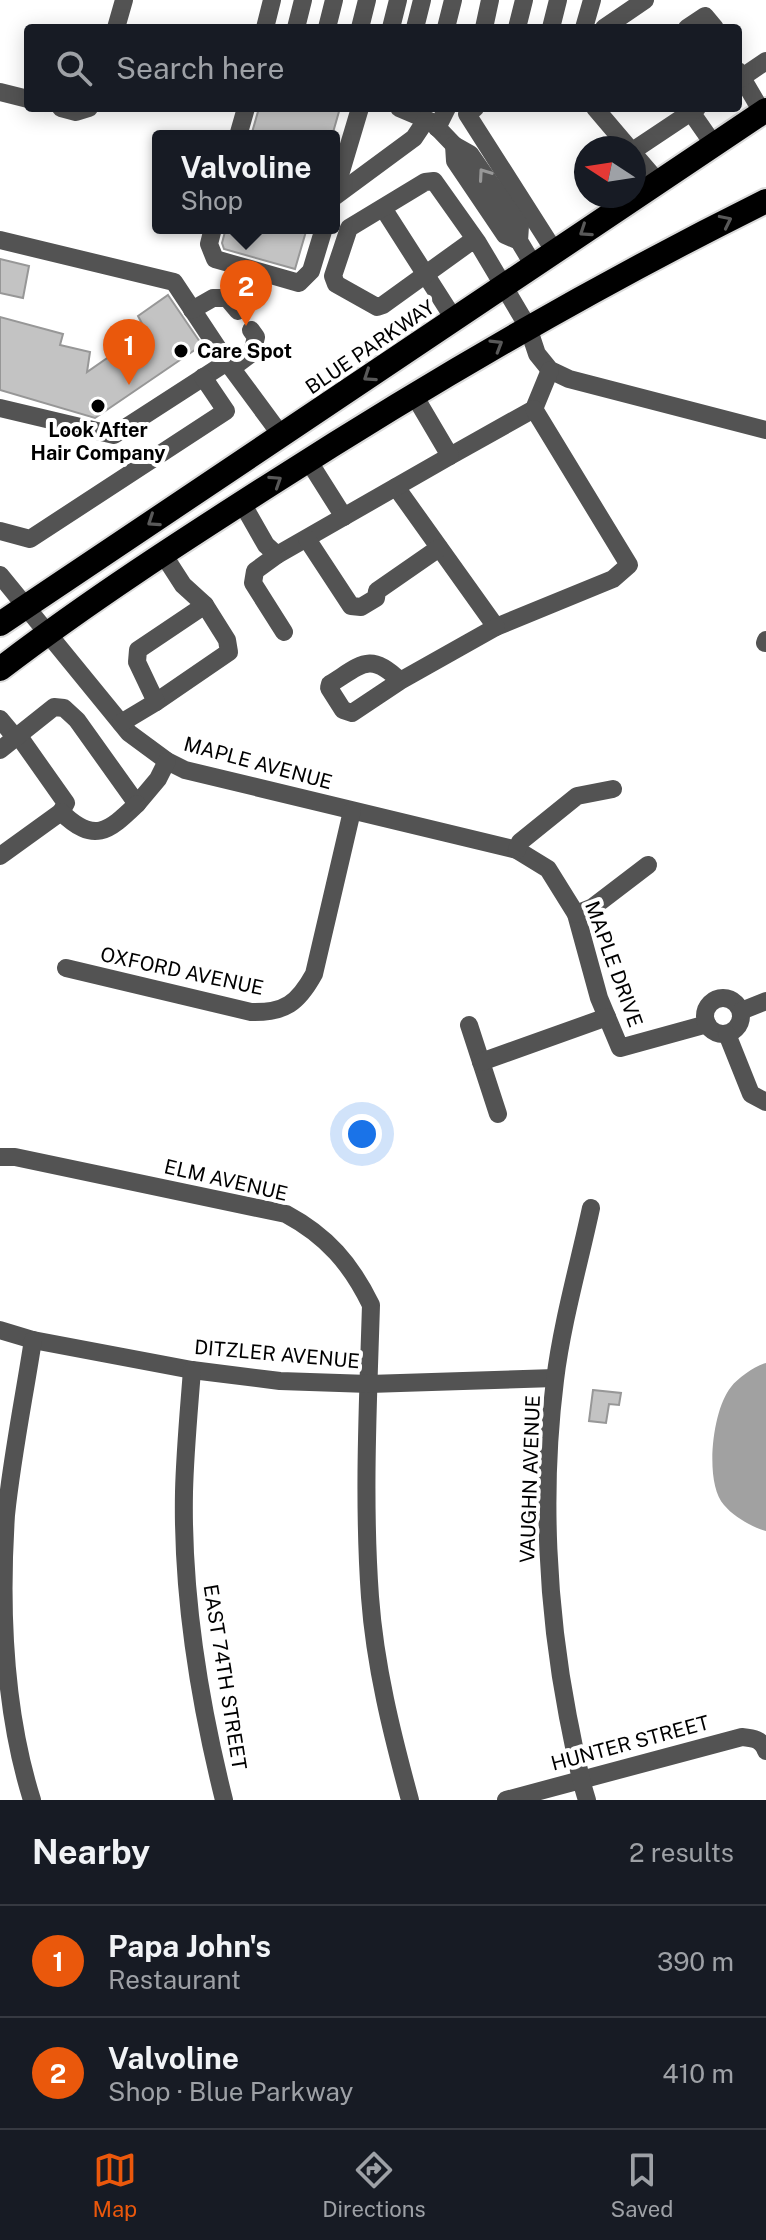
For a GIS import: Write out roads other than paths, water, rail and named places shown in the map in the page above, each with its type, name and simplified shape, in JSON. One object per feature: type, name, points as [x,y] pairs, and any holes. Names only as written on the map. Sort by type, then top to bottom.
[{"type":"highway","name":"BLUE PARKWAY","points":[[0,624],[764,111]]},
{"type":"highway","points":[[0,669],[163,554],[414,395],[528,327],[766,201]]},
{"type":"street","points":[[117,24],[124,0]]},
{"type":"street","points":[[266,24],[272,0]]},
{"type":"street","points":[[297,24],[303,0]]},
{"type":"street","points":[[328,24],[334,0]]},
{"type":"street","points":[[361,24],[367,0]]},
{"type":"street","points":[[392,24],[398,0]]},
{"type":"street","points":[[416,24],[422,0]]},
{"type":"street","points":[[447,24],[453,0]]},
{"type":"street","points":[[485,24],[490,0]]},
{"type":"street","points":[[518,24],[524,0]]},
{"type":"street","points":[[552,24],[558,0]]},
{"type":"street","points":[[585,24],[592,0]]},
{"type":"street","points":[[610,24],[645,0]]},
{"type":"street","points":[[693,24],[705,16],[712,24]]},
{"type":"street","points":[[742,74],[766,61]]},
{"type":"street","points":[[742,80],[764,111]]},
{"type":"street","points":[[0,92],[24,98]]},
{"type":"street","points":[[340,176],[359,112]]},
{"type":"street","points":[[407,112],[432,124],[454,145],[470,154],[520,226],[519,241],[534,266]]},
{"type":"street","points":[[340,192],[414,138],[443,112]]},
{"type":"street","points":[[470,112],[467,114],[555,252]]},
{"type":"street","points":[[598,112],[619,136]]},
{"type":"street","points":[[646,142],[691,112]]},
{"type":"street","points":[[695,112],[714,145]]},
{"type":"street","points":[[646,168],[658,182]]},
{"type":"street","points":[[478,243],[469,243],[425,277],[377,307],[336,284],[333,276],[349,228],[425,182],[434,181],[478,243],[528,327],[537,354],[550,370],[569,379],[765,429]]},
{"type":"street","points":[[383,208],[454,319]]},
{"type":"street","points":[[212,234],[209,244],[215,259],[299,283],[311,271],[322,234]]},
{"type":"street","points":[[0,240],[174,282],[229,365],[281,435]]},
{"type":"street","points":[[192,310],[213,298],[227,298],[238,311]]},
{"type":"street","points":[[0,408],[114,435],[203,377],[252,353],[256,337],[251,330]]},
{"type":"street","points":[[284,632],[253,583],[255,571],[277,555],[534,409],[550,370]]},
{"type":"street","points":[[0,531],[30,539],[226,411],[203,377]]},
{"type":"street","points":[[414,395],[450,456]]},
{"type":"street","points":[[400,681],[496,627],[613,579],[629,565],[534,409]]},
{"type":"street","points":[[308,460],[344,517]]},
{"type":"street","points":[[396,487],[496,627]]},
{"type":"street","points":[[242,503],[266,545],[277,555]]},
{"type":"street","points":[[307,539],[351,606],[361,607],[376,598],[377,591],[439,548]]},
{"type":"street","points":[[121,723],[229,652],[227,640],[205,605],[183,585],[163,554]]},
{"type":"street","name":"MAPLE AVENUE","points":[[0,575],[129,733],[167,761],[185,770],[449,834]]},
{"type":"street","points":[[156,702],[137,662],[138,650],[205,605]]},
{"type":"street","points":[[0,750],[54,707],[64,708],[77,720],[137,804]]},
{"type":"street","points":[[0,719],[66,803],[61,812],[0,856]]},
{"type":"street","points":[[61,812],[81,829],[100,832],[113,827],[158,779],[167,761]]},
{"type":"street","points":[[517,850],[520,842],[577,796],[613,789]]},
{"type":"street","name":"OXFORD AVENUE","points":[[66,968],[251,1012],[268,1012],[287,1006],[303,994],[314,974],[352,811]]},
{"type":"street","name":"MAPLE DRIVE","points":[[449,834],[517,850],[548,869],[576,914],[599,998],[620,1048],[707,1024]]},
{"type":"street","points":[[576,914],[593,907],[648,865]]},
{"type":"street","points":[[729,998],[741,1011],[740,1023],[727,1034],[715,1033],[707,1024],[705,1012],[716,999],[729,998]]},
{"type":"street","points":[[741,1011],[766,1001]]},
{"type":"street","points":[[481,1062],[607,1017]]},
{"type":"street","points":[[469,1025],[498,1114]]},
{"type":"street","points":[[727,1034],[751,1094],[766,1102]]},
{"type":"street","name":"ELM AVENUE","points":[[0,1157],[15,1157],[286,1214],[331,1244],[346,1261],[371,1305],[364,1482],[370,1600],[388,1717],[410,1800]]},
{"type":"street","name":"VAUGHN AVENUE","points":[[587,1800],[580,1779],[560,1674],[550,1576],[548,1477],[555,1378],[591,1208]]},
{"type":"street","name":"DITZLER AVENUE","points":[[0,1330],[33,1340],[192,1370],[280,1381],[369,1384],[555,1378]]},
{"type":"street","points":[[32,1800],[15,1726],[6,1656],[3,1586],[6,1516],[33,1340]]},
{"type":"street","name":"EAST 74TH STREET","points":[[192,1370],[184,1493],[187,1575],[193,1636],[224,1800]]},
{"type":"street","name":"HUNTER STREET","points":[[506,1800],[742,1737],[755,1738],[765,1748]]},
{"type":"place","name":"Valvoline","points":[[246,326]]},
{"type":"place","name":"Care Spot","points":[[181,351]]},
{"type":"place","name":"Papa John's","points":[[129,385]]},
{"type":"place","name":"Look After Hair Company","points":[[98,406]]}]
